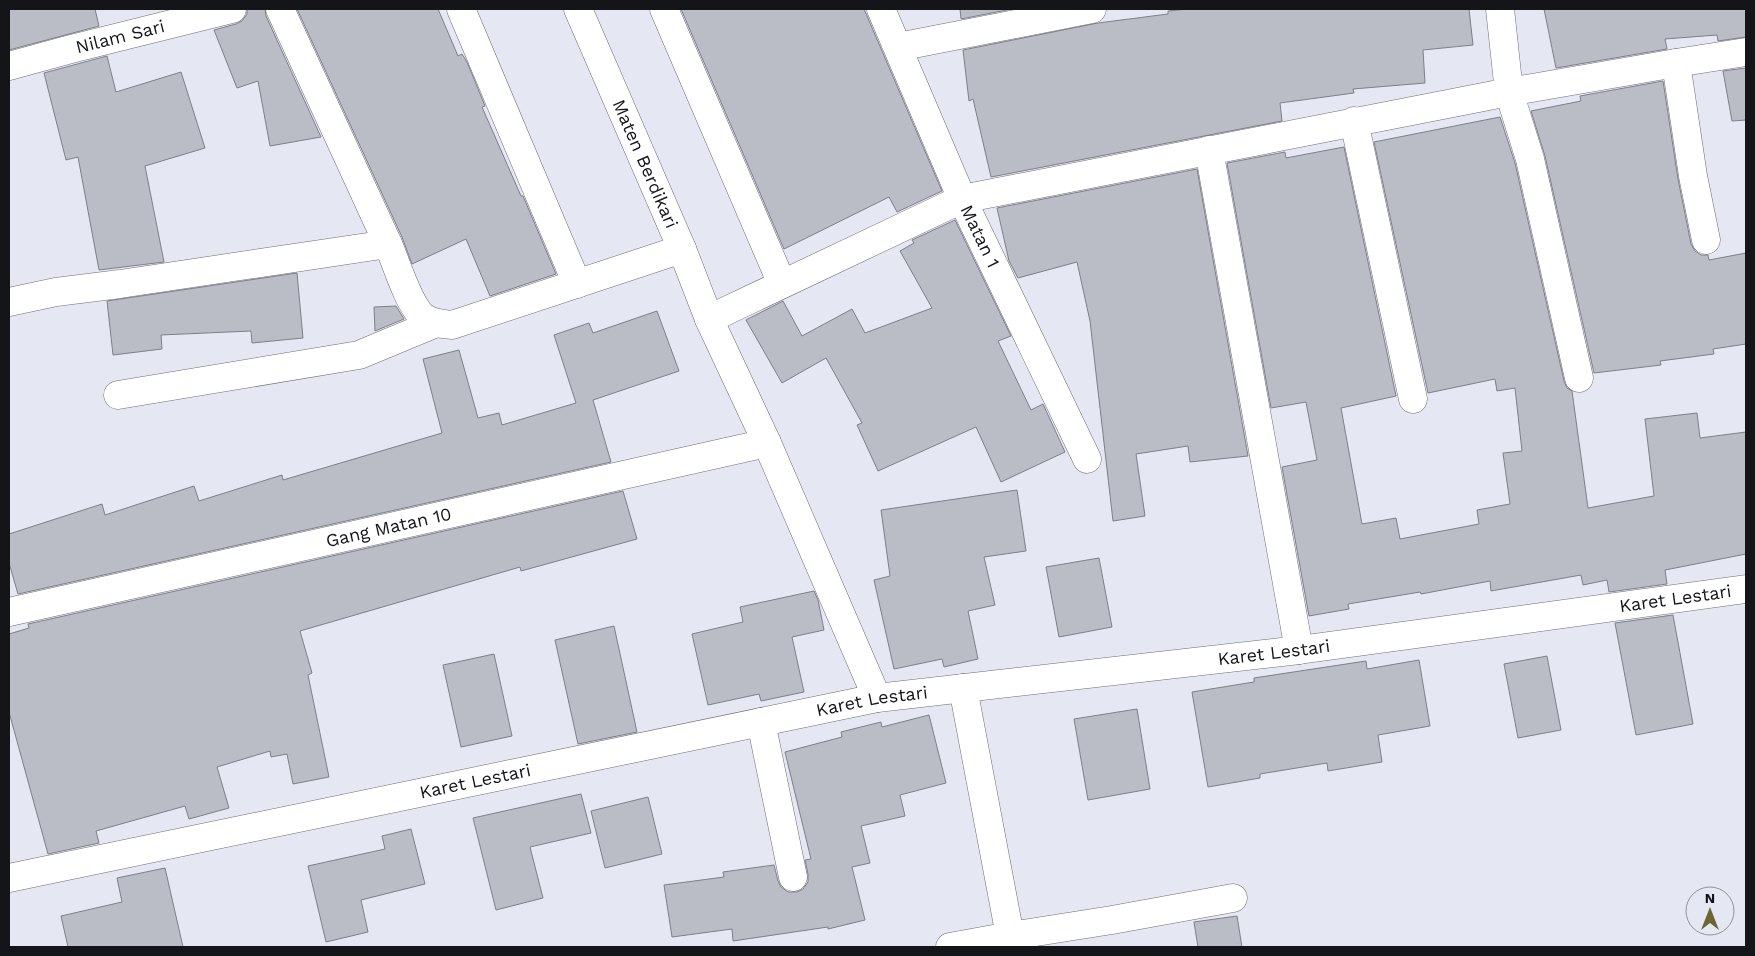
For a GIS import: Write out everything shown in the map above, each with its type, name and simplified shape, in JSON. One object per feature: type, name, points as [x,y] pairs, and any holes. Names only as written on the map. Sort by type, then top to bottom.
[{"type":"street","name":"Nilam Sari","points":[[9,66],[232,9]]},
{"type":"street","points":[[280,9],[388,244],[414,306],[423,317],[436,323],[452,325],[682,249]]},
{"type":"street","points":[[461,9],[577,284]]},
{"type":"street","name":"Maten Berdikari","points":[[578,9],[682,249],[709,319],[767,443],[877,698]]},
{"type":"street","points":[[664,9],[782,284]]},
{"type":"street","name":"Matan 1","points":[[881,9],[962,199],[1087,459]]},
{"type":"street","points":[[898,47],[1092,9]]},
{"type":"street","points":[[1500,9],[1510,92],[1530,159],[1579,378]]},
{"type":"street","points":[[709,319],[962,199],[1354,121],[1510,92],[1746,52]]},
{"type":"street","points":[[1676,63],[1693,176],[1706,240]]},
{"type":"street","points":[[1354,121],[1413,399]]},
{"type":"street","points":[[1209,150],[1299,650]]},
{"type":"street","points":[[9,302],[56,292],[388,244]]},
{"type":"street","points":[[118,395],[358,355],[436,323]]},
{"type":"street","name":"Gang Matan 10","points":[[9,612],[767,443]]},
{"type":"street","name":"Karet Lestari","points":[[9,878],[877,698],[1299,650],[1746,589]]},
{"type":"street","points":[[963,688],[1011,942]]},
{"type":"street","points":[[762,722],[793,876]]},
{"type":"street","points":[[950,947],[1011,942],[1112,920],[1233,898]]},
{"type":"building","points":[[9,9],[95,9],[99,26],[9,50]]},
{"type":"building","points":[[247,9],[265,9],[266,16],[321,137],[270,146],[258,81],[237,88],[214,30],[242,21],[247,14]]},
{"type":"building","points":[[297,9],[438,9],[458,56],[462,54],[467,62],[485,106],[482,107],[556,274],[490,296],[466,239],[412,264],[402,237]]},
{"type":"building","points":[[681,9],[864,9],[942,191],[897,212],[889,197],[784,249]]},
{"type":"building","points":[[960,9],[1012,9],[961,19]]},
{"type":"building","points":[[1188,9],[1469,9],[1473,45],[1423,50],[1425,83],[1353,89],[1354,93],[1280,103],[1282,121],[991,177],[973,99],[969,101],[963,50],[1098,23],[1168,14],[1168,11]]},
{"type":"building","points":[[1544,9],[1746,9],[1746,37],[1718,41],[1717,35],[1665,39],[1667,49],[1556,68]]},
{"type":"building","points":[[107,56],[116,92],[181,72],[205,148],[145,166],[164,262],[99,270],[78,157],[66,160],[44,73]]},
{"type":"building","points":[[1746,68],[1746,120],[1732,121],[1723,71]]},
{"type":"building","points":[[1663,81],[1678,179],[1691,244],[1695,251],[1701,255],[1708,255],[1709,260],[1746,253],[1746,344],[1713,349],[1714,354],[1660,361],[1661,365],[1594,373],[1545,156],[1531,111],[1581,101],[1580,96]]},
{"type":"building","points":[[1500,117],[1515,163],[1564,381],[1567,388],[1572,391],[1588,508],[1654,496],[1645,419],[1697,413],[1700,438],[1746,432],[1746,554],[1665,570],[1667,584],[1609,592],[1607,580],[1583,585],[1581,575],[1491,591],[1490,581],[1421,594],[1420,592],[1348,604],[1349,609],[1309,616],[1282,467],[1317,460],[1306,402],[1271,408],[1227,163],[1285,152],[1286,158],[1344,147],[1396,396],[1341,408],[1362,524],[1396,518],[1400,539],[1479,524],[1477,510],[1510,504],[1503,453],[1522,451],[1515,388],[1497,391],[1495,379],[1428,393],[1374,142]]},
{"type":"building","points":[[1197,169],[1248,456],[1190,462],[1188,446],[1136,454],[1145,516],[1113,521],[1090,321],[1077,262],[1018,278],[1009,261],[997,208]]},
{"type":"building","points":[[955,220],[1011,336],[998,341],[1031,410],[1043,404],[1065,452],[1001,482],[976,427],[878,471],[857,425],[862,423],[826,358],[782,383],[746,320],[783,301],[802,336],[852,309],[865,333],[932,308],[900,251],[914,243],[912,240]]},
{"type":"building","points":[[297,273],[303,338],[252,343],[251,331],[161,335],[162,349],[113,355],[107,301]]},
{"type":"building","points":[[396,306],[404,319],[375,331],[374,307]]},
{"type":"building","points":[[657,311],[679,371],[593,400],[611,462],[18,594],[9,563],[9,534],[102,504],[105,515],[194,486],[199,501],[282,475],[283,480],[442,433],[423,359],[459,350],[478,418],[499,413],[502,425],[576,403],[554,335],[589,323],[593,333]]},
{"type":"building","points":[[1017,490],[1026,551],[984,557],[995,605],[968,611],[978,659],[944,667],[942,659],[894,669],[874,580],[890,576],[881,510]]},
{"type":"building","points":[[623,491],[637,539],[521,571],[520,567],[300,631],[312,673],[308,675],[329,777],[293,784],[287,754],[271,757],[270,751],[217,767],[229,808],[189,819],[185,806],[96,831],[99,843],[48,854],[9,712],[9,634],[29,628],[28,624]]},
{"type":"building","points":[[1099,558],[1112,627],[1059,637],[1046,567]]},
{"type":"building","points":[[814,591],[818,600],[824,630],[792,637],[804,692],[761,701],[759,694],[708,705],[692,634],[743,622],[740,607]]},
{"type":"building","points":[[1673,615],[1693,724],[1636,735],[1615,623]]},
{"type":"building","points":[[614,626],[637,732],[578,744],[555,640]]},
{"type":"building","points":[[494,654],[512,736],[461,747],[443,665]]},
{"type":"building","points":[[1547,656],[1561,730],[1518,738],[1504,664]]},
{"type":"building","points":[[1419,660],[1430,726],[1378,735],[1382,762],[1328,771],[1327,763],[1260,774],[1260,778],[1208,787],[1192,692],[1254,682],[1254,678],[1366,661],[1367,669]]},
{"type":"building","points":[[1137,709],[1150,789],[1088,800],[1074,719]]},
{"type":"building","points":[[929,715],[946,783],[900,795],[905,816],[861,826],[870,863],[852,867],[865,920],[828,929],[828,927],[733,941],[732,929],[672,937],[664,885],[724,877],[723,872],[774,865],[781,887],[788,892],[797,892],[803,889],[808,882],[805,860],[811,859],[785,752],[842,737],[841,732],[881,722],[882,727]]},
{"type":"building","points":[[581,794],[591,833],[530,847],[543,898],[496,910],[473,818]]},
{"type":"building","points":[[648,797],[662,854],[605,868],[591,811]]},
{"type":"building","points":[[411,829],[425,884],[361,900],[368,932],[326,942],[308,866],[385,849],[382,836]]},
{"type":"building","points":[[165,868],[183,947],[68,947],[61,916],[122,902],[117,878]]},
{"type":"building","points":[[1237,916],[1242,947],[1198,947],[1194,922]]}]
